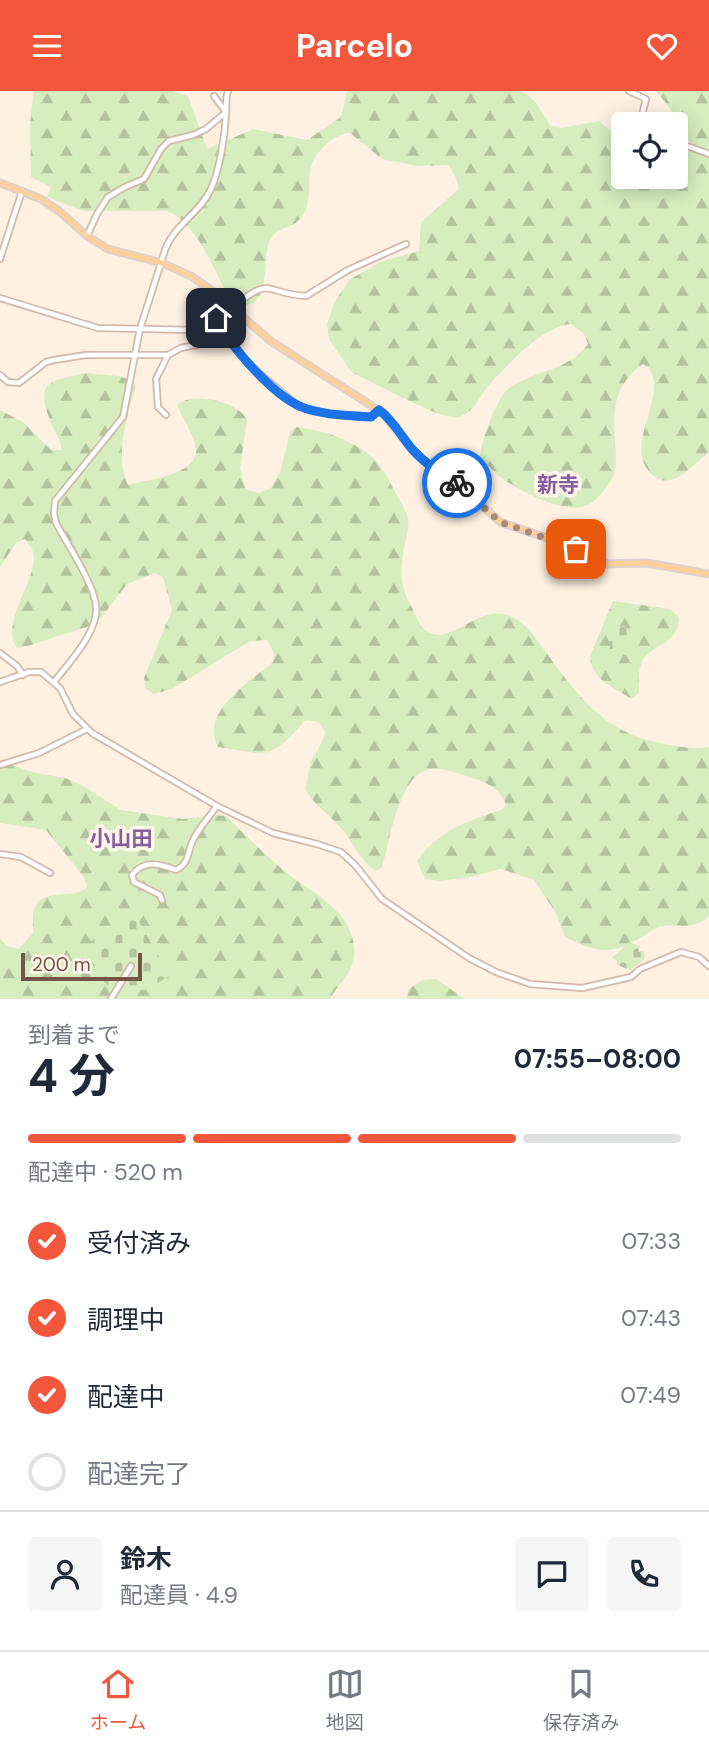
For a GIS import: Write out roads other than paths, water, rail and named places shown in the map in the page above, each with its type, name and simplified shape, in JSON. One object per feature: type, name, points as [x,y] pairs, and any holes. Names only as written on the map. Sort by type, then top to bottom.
[{"type":"main road","points":[[0,183],[41,199],[87,236],[108,249],[162,263],[191,276],[295,358],[379,410],[389,418],[412,449],[430,467],[460,485],[500,522],[572,547],[598,564],[647,563],[709,574]]},
{"type":"street","points":[[54,682],[89,634],[96,606],[87,582],[56,523],[55,501],[123,417],[140,329],[169,239],[202,206],[210,192],[217,170],[226,113],[225,97],[228,91]]},
{"type":"street","points":[[629,91],[646,99],[643,112]]},
{"type":"street","points":[[214,96],[226,113]]},
{"type":"street","points":[[87,236],[108,197],[144,179],[161,149],[169,141],[206,129],[226,113]]},
{"type":"street","points":[[688,146],[709,154]]},
{"type":"street","points":[[0,259],[22,191]]},
{"type":"street","points":[[232,308],[250,293],[265,287],[306,296],[348,270],[406,244]]},
{"type":"street","points":[[0,298],[98,328],[194,330],[216,318],[223,300]]},
{"type":"street","points":[[216,318],[248,364],[299,406],[371,417],[379,410]]},
{"type":"street","points":[[0,375],[8,382],[19,383],[46,362],[54,360],[86,355],[168,355],[181,348],[209,342],[222,327]]},
{"type":"street","points":[[166,415],[158,407],[156,379],[168,355]]},
{"type":"street","points":[[0,653],[18,666],[23,675]]},
{"type":"street","points":[[0,682],[36,671],[54,682],[87,729],[217,806],[273,833],[341,852],[356,866],[382,899],[469,958],[496,972],[530,984],[564,988],[594,987],[631,977],[640,969],[681,952],[699,957],[709,966]]},
{"type":"street","points":[[0,765],[40,753],[87,729]]},
{"type":"street","points":[[162,900],[160,895],[134,882],[134,871],[152,864],[176,870],[181,867],[188,859],[192,841],[217,806]]},
{"type":"street","points":[[0,854],[21,857],[50,873]]},
{"type":"street","points":[[111,999],[131,966]]},
{"type":"district","name":"新寺","points":[[558,485]]},
{"type":"district","name":"小山田","points":[[121,839]]}]
